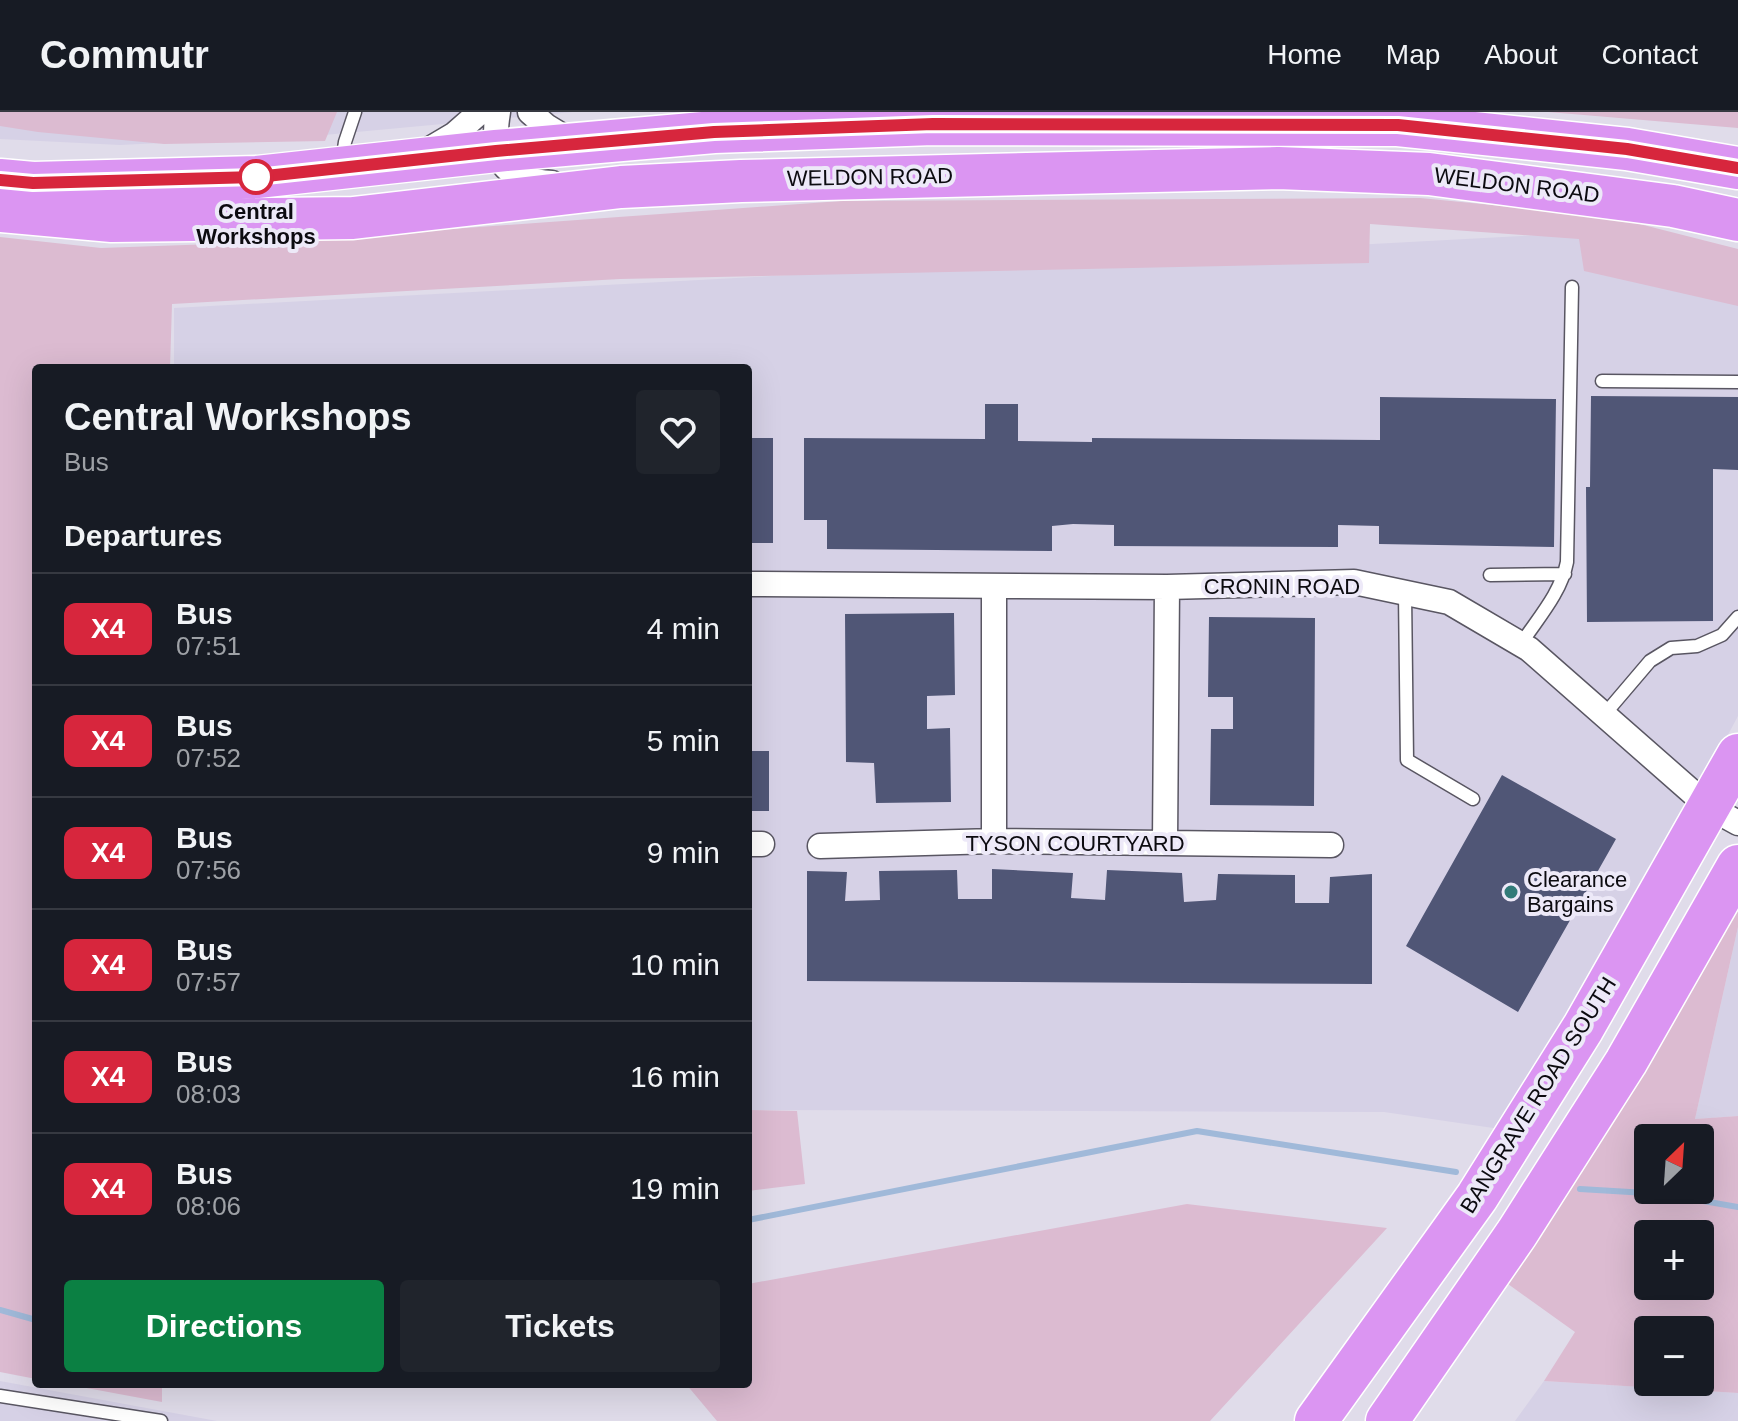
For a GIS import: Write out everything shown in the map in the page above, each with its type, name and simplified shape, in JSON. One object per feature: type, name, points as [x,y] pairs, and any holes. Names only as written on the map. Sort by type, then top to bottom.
[{"type":"highway","name":"WELDON ROAD","points":[[0,180],[33,183],[257,177],[341,169],[412,160],[497,132],[575,144],[714,132],[933,124],[1398,125],[1627,149],[1738,168]]},
{"type":"highway","name":"WELDON ROAD","points":[[0,211],[112,221],[353,218],[621,187],[771,180],[1293,169],[1429,174],[1673,206],[1738,220]]},
{"type":"highway","name":"BANGRAVE ROAD SOUTH","points":[[1316,1421],[1477,1197],[1723,815],[1738,755]]},
{"type":"highway","points":[[1387,1421],[1517,1233],[1626,1062],[1738,866]]},
{"type":"street","points":[[412,160],[455,134],[480,112]]},
{"type":"street","points":[[530,112],[575,144]]},
{"type":"street","points":[[497,132],[508,171],[528,182],[621,187]]},
{"type":"street","name":"CRONIN ROAD","points":[[752,584],[1167,587],[1354,582],[1449,602],[1521,644],[1723,815]]},
{"type":"street","points":[[994,586],[994,841]]},
{"type":"street","points":[[1165,843],[1167,587]]},
{"type":"street","name":"TYSON COURTYARD","points":[[820,846],[994,841],[1331,845]]},
{"type":"lane","points":[[341,169],[345,142],[355,112]]},
{"type":"lane","points":[[1521,644],[1565,574],[1569,548],[1572,287]]},
{"type":"lane","points":[[1602,381],[1738,382]]},
{"type":"lane","points":[[1490,575],[1565,574]]},
{"type":"lane","points":[[1405,593],[1407,760],[1473,799]]},
{"type":"lane","points":[[1604,715],[1650,661],[1671,648],[1697,646],[1722,635],[1738,617]]},
{"type":"lane","points":[[0,1396],[161,1421]]},
{"type":"shaded area","points":[[0,112],[573,112],[324,135],[120,145],[0,139]]},
{"type":"shaded area","points":[[0,112],[337,112],[325,141],[164,144],[0,126]]},
{"type":"shaded area","points":[[1548,112],[1738,112],[1738,128]]},
{"type":"shaded area","points":[[1420,198],[1608,216],[1738,249],[1738,306],[1584,271],[1579,239],[1370,224],[1369,263],[620,279],[172,304],[170,364],[32,364],[32,1378],[0,1372],[0,237],[101,248],[272,242],[841,201]]},
{"type":"shaded area","points":[[1577,233],[1738,289],[1738,716],[1683,819],[1500,1129],[1384,1112],[752,1110],[752,364],[174,364],[174,308]]},
{"type":"shaded area","points":[[1738,896],[1738,927],[1695,1119],[1738,1116],[1738,1393],[1714,1392],[1714,1316],[1634,1316],[1634,1387],[1544,1381],[1575,1332],[1508,1284],[1629,1098]]},
{"type":"shaded area","points":[[1738,927],[1738,1116],[1695,1119]]},
{"type":"shaded area","points":[[752,1110],[797,1111],[805,1184],[752,1191]]},
{"type":"shaded area","points":[[1187,1204],[1387,1228],[1210,1421],[717,1421],[689,1388],[752,1388],[752,1283]]},
{"type":"shaded area","points":[[0,1381],[217,1421],[0,1421]]},
{"type":"shaded area","points":[[1544,1381],[1634,1387],[1634,1396],[1738,1393],[1738,1421],[1515,1421]]},
{"type":"shaded area","points":[[87,1388],[162,1388],[162,1402]]},
{"type":"building","points":[[1591,396],[1738,397],[1738,470],[1713,469],[1713,621],[1587,622],[1586,487],[1590,487]]},
{"type":"building","points":[[1380,397],[1556,399],[1554,547],[1379,544],[1379,526],[1338,525],[1338,547],[1114,546],[1114,525],[1073,524],[1052,526],[1052,551],[827,549],[827,520],[804,520],[804,438],[985,439],[985,404],[1018,404],[1018,441],[1092,442],[1092,438],[1380,440]]},
{"type":"building","points":[[752,438],[773,438],[773,543],[752,543]]},
{"type":"building","points":[[954,613],[955,695],[927,696],[927,729],[950,728],[951,802],[876,803],[874,763],[846,762],[845,614]]},
{"type":"building","points":[[1209,617],[1315,618],[1314,806],[1210,805],[1211,729],[1233,729],[1233,697],[1208,697]]},
{"type":"building","points":[[752,751],[769,751],[769,811],[752,811]]},
{"type":"building","name":"Clearance Bargains","points":[[1502,775],[1616,839],[1518,1012],[1406,946]]},
{"type":"building","points":[[992,869],[1073,873],[1071,898],[1105,900],[1107,870],[1182,873],[1184,902],[1216,900],[1218,874],[1295,875],[1295,903],[1329,903],[1330,877],[1372,874],[1372,984],[807,981],[807,871],[847,872],[845,901],[880,900],[879,871],[957,870],[958,899],[992,899]]},
{"type":"waterway","points":[[752,1219],[1197,1131],[1456,1172]]},
{"type":"waterway","points":[[1580,1189],[1663,1194],[1738,1207]]},
{"type":"waterway","points":[[0,1310],[32,1319]]},
{"type":"bus line","name":"X4","points":[[0,180],[33,183],[257,177],[496,151],[714,132],[933,124],[1398,125],[1627,149],[1738,168]]},
{"type":"place","name":"Central Workshops","points":[[256,177]]},
{"type":"place","name":"Clearance Bargains","points":[[1511,892]]}]
